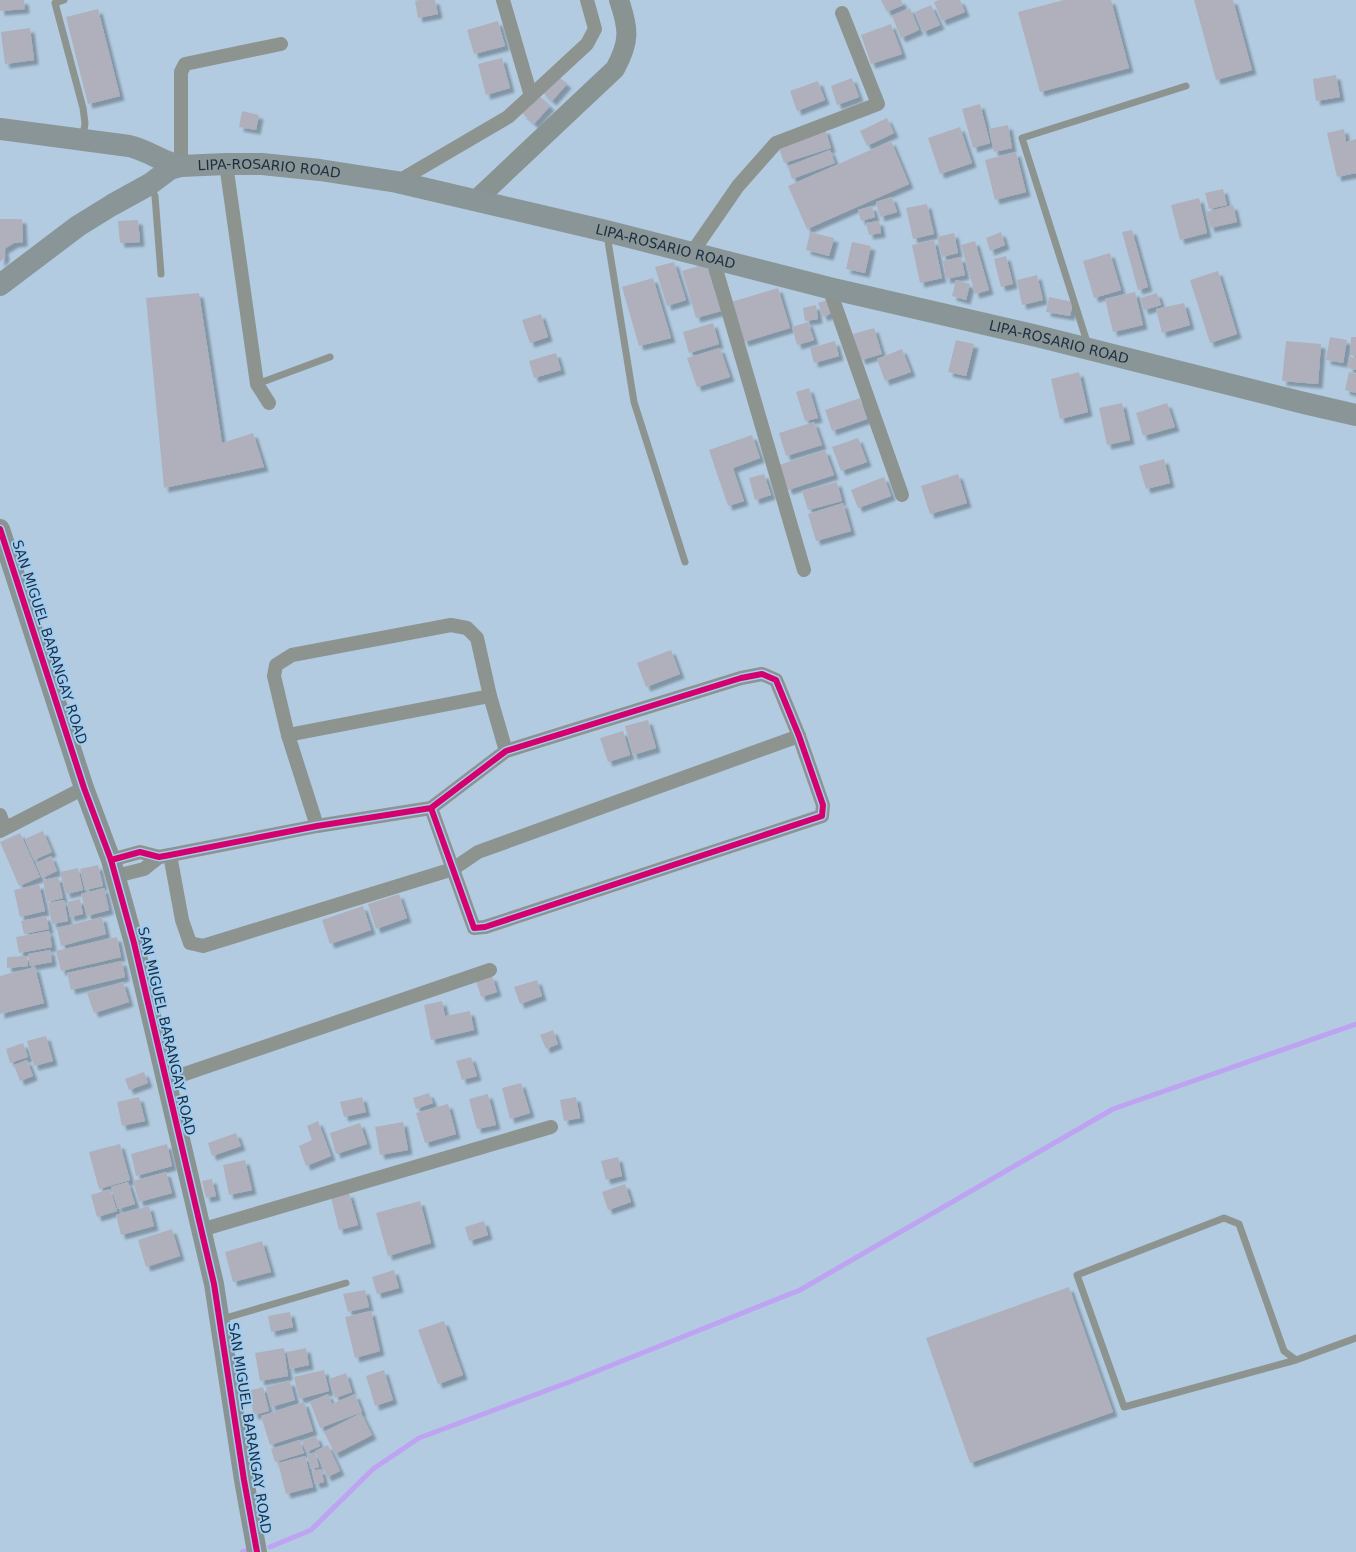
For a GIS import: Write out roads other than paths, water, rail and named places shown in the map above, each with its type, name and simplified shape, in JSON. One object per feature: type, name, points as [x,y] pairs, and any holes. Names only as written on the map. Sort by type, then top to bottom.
[{"type":"main road","points":[[0,129],[134,147],[181,166]]},
{"type":"main road","name":"LIPA-ROSARIO ROAD","points":[[0,285],[78,226],[150,184],[170,169],[181,166],[262,164],[397,182],[476,200],[1356,415]]},
{"type":"street","points":[[503,0],[531,96]]},
{"type":"street","points":[[397,182],[508,117],[586,44],[595,29],[587,0]]},
{"type":"street","points":[[476,200],[614,69],[624,53],[627,35],[624,15],[619,0]]},
{"type":"street","points":[[691,254],[738,186],[776,144],[878,104],[842,13]]},
{"type":"street","points":[[181,166],[181,72],[185,64],[281,44]]},
{"type":"street","points":[[226,164],[257,384],[269,403]]},
{"type":"street","points":[[713,259],[804,570]]},
{"type":"street","points":[[830,288],[902,495]]},
{"type":"street","name":"SAN MIGUEL BARANGAY ROAD","points":[[0,528],[4,558],[113,868],[134,943],[214,1284],[257,1552]]},
{"type":"street","points":[[317,826],[288,736],[274,676],[276,666],[292,655],[451,625],[467,628],[477,638],[490,696],[506,751]]},
{"type":"street","points":[[113,868],[140,852],[164,856],[317,826],[430,808],[506,751],[731,681],[762,674],[776,680],[799,736],[823,805],[822,816],[484,927],[474,928],[430,808]]},
{"type":"street","points":[[288,736],[490,696]]},
{"type":"street","points":[[164,856],[190,943],[203,946],[453,869],[478,852],[799,736]]},
{"type":"street","points":[[2,825],[84,788]]},
{"type":"street","points":[[166,1080],[490,970]]},
{"type":"street","points":[[201,1230],[551,1127]]},
{"type":"lane","points":[[64,0],[55,3],[83,108],[85,123],[83,140]]},
{"type":"lane","points":[[1089,349],[1022,138],[1186,86]]},
{"type":"lane","points":[[150,184],[155,196],[161,274]]},
{"type":"lane","points":[[606,231],[634,402],[685,562]]},
{"type":"lane","points":[[257,384],[330,357]]},
{"type":"lane","points":[[1296,1360],[1284,1352],[1239,1224],[1224,1218],[1076,1275],[1124,1408],[1296,1360],[1356,1338]]},
{"type":"lane","points":[[220,1319],[346,1283]]},
{"type":"waterway","points":[[270,1547],[311,1530],[373,1469],[419,1438],[572,1381],[800,1290],[1113,1109],[1356,1024]]}]
